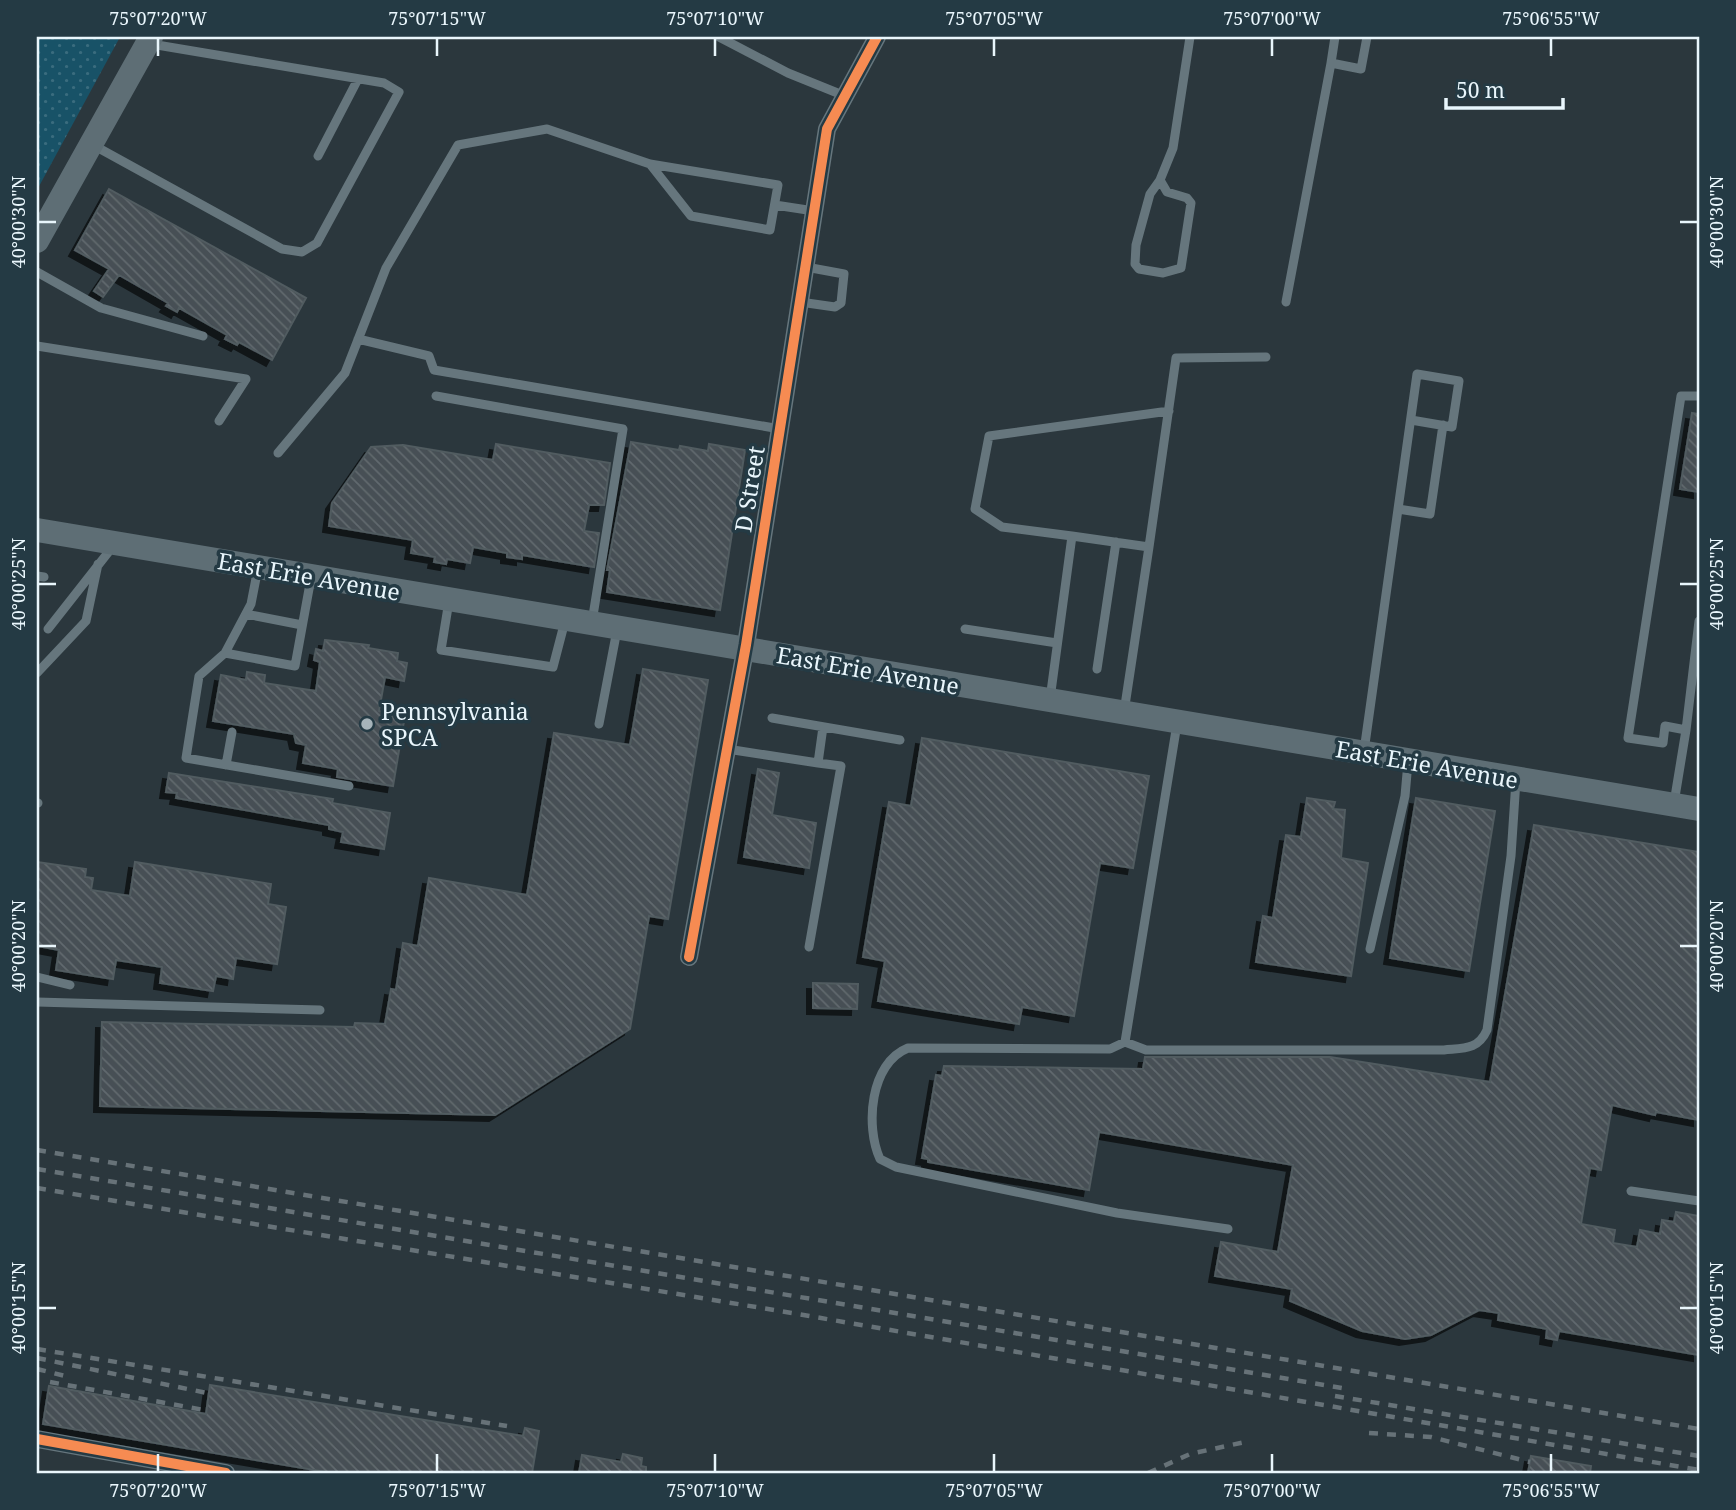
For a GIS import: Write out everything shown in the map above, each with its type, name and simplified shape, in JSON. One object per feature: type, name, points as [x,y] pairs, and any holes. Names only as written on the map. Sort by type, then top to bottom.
[{"type":"main road","points":[[37,241],[149,40]]},
{"type":"main road","name":"East Erie Avenue","points":[[44,530],[1699,809]]},
{"type":"street","name":"D Street","points":[[689,957],[745,649],[827,129],[877,37]]},
{"type":"street","points":[[37,1439],[226,1473]]},
{"type":"lane","points":[[719,37],[788,73],[845,96]]},
{"type":"lane","points":[[1160,180],[1167,192],[1187,198],[1191,203],[1181,268],[1163,272],[1139,269],[1134,256],[1150,194],[1160,180],[1173,148],[1190,37]]},
{"type":"lane","points":[[1286,303],[1335,37]]},
{"type":"lane","points":[[1331,63],[1361,69],[1367,37]]},
{"type":"lane","points":[[92,144],[282,249],[302,252],[317,243],[400,92],[384,83],[149,40]]},
{"type":"lane","points":[[318,156],[358,79]]},
{"type":"lane","points":[[278,453],[345,373],[386,268],[458,145],[547,129],[650,164],[778,185],[770,230],[691,216],[650,164]]},
{"type":"lane","points":[[775,205],[814,211]]},
{"type":"lane","points":[[800,303],[835,307],[841,303],[844,274],[806,267]]},
{"type":"lane","points":[[37,272],[101,308],[203,336]]},
{"type":"lane","points":[[358,339],[429,356],[434,370],[780,429]]},
{"type":"lane","points":[[37,346],[246,379],[219,421]]},
{"type":"lane","points":[[1124,713],[1177,358],[1266,357]]},
{"type":"lane","points":[[1364,753],[1398,509],[1411,419],[1418,374],[1459,381],[1452,427],[1411,419]]},
{"type":"lane","points":[[436,396],[623,429],[592,623]]},
{"type":"lane","points":[[1686,730],[1665,726],[1663,743],[1628,738],[1681,396],[1699,396]]},
{"type":"lane","points":[[1149,547],[1002,527],[975,509],[989,436],[1169,411]]},
{"type":"lane","points":[[1398,509],[1430,514],[1443,425]]},
{"type":"lane","points":[[1050,700],[1072,536]]},
{"type":"lane","points":[[1097,669],[1116,542]]},
{"type":"lane","points":[[48,629],[114,543]]},
{"type":"lane","points":[[37,673],[86,621],[98,564]]},
{"type":"lane","points":[[258,567],[251,604],[225,653],[199,676],[186,758],[349,786]]},
{"type":"lane","points":[[225,653],[295,666],[311,576]]},
{"type":"lane","points":[[449,599],[441,650],[553,667],[565,619]]},
{"type":"lane","points":[[246,614],[302,625]]},
{"type":"lane","points":[[1673,805],[1686,730],[1699,621]]},
{"type":"lane","points":[[599,724],[618,628]]},
{"type":"lane","points":[[965,629],[1057,643]]},
{"type":"lane","points":[[772,718],[900,740]]},
{"type":"lane","points":[[1125,1042],[1178,722]]},
{"type":"lane","points":[[818,763],[823,727]]},
{"type":"lane","points":[[226,765],[232,732]]},
{"type":"lane","points":[[727,749],[841,766],[809,947]]},
{"type":"lane","points":[[1370,949],[1405,796],[1408,761]]},
{"type":"lane","points":[[1228,1229],[1117,1213],[896,1167],[880,1159],[871,1128],[883,1067],[896,1053],[926,1046],[1110,1049],[1125,1042],[1146,1050],[1472,1048],[1481,1042],[1487,1030],[1509,870],[1516,779]]},
{"type":"lane","points":[[37,977],[70,985]]},
{"type":"lane","points":[[37,1002],[320,1010]]},
{"type":"lane","points":[[1631,1191],[1699,1201]]},
{"type":"shaded area","points":[[37,37],[120,37],[37,190]]},
{"type":"building","points":[[109,189],[306,298],[272,360],[239,342],[237,345],[225,339],[227,335],[179,308],[177,312],[166,306],[168,303],[119,275],[103,297],[94,291],[109,269],[75,250]]},
{"type":"building","points":[[1692,413],[1699,414],[1699,492],[1680,489]]},
{"type":"building","points":[[631,442],[679,450],[680,446],[708,451],[709,444],[745,450],[720,610],[607,592],[610,570],[607,570]]},
{"type":"building","points":[[496,444],[610,463],[604,505],[589,505],[584,531],[599,533],[594,567],[522,555],[522,559],[507,557],[507,553],[473,547],[470,563],[447,559],[446,564],[434,562],[435,557],[411,553],[413,540],[329,526],[332,503],[371,447],[403,445],[493,460]]},
{"type":"building","points":[[325,640],[369,645],[368,648],[398,653],[397,661],[407,663],[404,681],[385,677],[379,711],[405,715],[393,786],[337,777],[338,769],[303,763],[306,745],[296,743],[294,734],[213,721],[221,675],[246,680],[247,672],[265,675],[264,683],[316,691],[320,662],[314,660],[316,649],[323,651]]},
{"type":"building","points":[[643,669],[708,680],[668,919],[649,916],[630,1029],[495,1115],[100,1106],[102,1022],[354,1027],[355,1023],[385,1024],[391,989],[396,990],[403,943],[418,946],[429,878],[527,895],[554,733],[630,745]]},
{"type":"building","points":[[922,738],[1149,776],[1133,868],[1100,863],[1074,1016],[1022,1007],[1019,1024],[878,1001],[885,961],[863,957],[889,802],[911,806]]},
{"type":"building","points":[[758,769],[779,773],[772,815],[816,823],[809,868],[744,857]]},
{"type":"building","points":[[169,773],[333,799],[332,803],[390,813],[384,849],[341,842],[343,832],[329,829],[329,825],[176,798],[177,793],[166,792]]},
{"type":"building","points":[[1307,798],[1335,802],[1333,809],[1345,810],[1341,858],[1368,863],[1351,976],[1256,962],[1263,916],[1273,918],[1286,835],[1301,837]]},
{"type":"building","points":[[1416,798],[1495,811],[1469,971],[1390,958]]},
{"type":"building","points":[[1534,825],[1699,852],[1699,1120],[1656,1112],[1655,1115],[1612,1105],[1601,1170],[1590,1168],[1581,1224],[1615,1230],[1613,1243],[1637,1247],[1640,1230],[1660,1234],[1662,1220],[1674,1222],[1676,1212],[1699,1216],[1699,1355],[1559,1331],[1557,1340],[1546,1338],[1547,1329],[1498,1320],[1499,1313],[1479,1310],[1431,1335],[1405,1339],[1362,1331],[1290,1301],[1292,1289],[1215,1276],[1221,1242],[1278,1252],[1293,1165],[1099,1132],[1089,1190],[928,1162],[928,1159],[922,1158],[936,1075],[942,1076],[944,1066],[1143,1069],[1145,1057],[1330,1057],[1490,1082]]},
{"type":"building","points":[[37,862],[86,869],[85,877],[93,878],[91,890],[130,896],[135,862],[271,884],[268,904],[286,907],[277,964],[236,958],[233,979],[216,976],[213,991],[160,983],[162,967],[116,960],[113,979],[56,970],[59,950],[37,946]]},
{"type":"building","points":[[813,983],[858,984],[857,1009],[813,1008]]},
{"type":"building","points":[[210,1385],[523,1436],[525,1428],[539,1431],[532,1473],[332,1473],[43,1424],[49,1386],[206,1414]]},
{"type":"building","points":[[623,1454],[642,1458],[641,1466],[646,1467],[646,1473],[579,1473],[582,1455],[621,1462]]},
{"type":"building","points":[[1531,1456],[1591,1466],[1590,1473],[1528,1473]]},
{"type":"railway","points":[[37,1150],[1699,1429]]},
{"type":"railway","points":[[37,1169],[1348,1389]]},
{"type":"railway","points":[[37,1188],[792,1313],[1699,1470]]},
{"type":"railway","points":[[37,1349],[507,1426]]},
{"type":"railway","points":[[37,1358],[207,1393]]},
{"type":"railway","points":[[37,1369],[65,1376]]},
{"type":"railway","points":[[50,1382],[204,1410]]},
{"type":"railway","points":[[1335,1396],[1699,1456]]},
{"type":"railway","points":[[1369,1433],[1431,1437],[1530,1462]]},
{"type":"railway","points":[[1148,1473],[1190,1454],[1245,1442]]},
{"type":"cycle path","points":[[689,957],[746,645],[827,129],[877,37]]},
{"type":"cycle path","points":[[37,1439],[226,1473]]},
{"type":"place","name":"Pennsylvania SPCA","points":[[367,724]]}]
